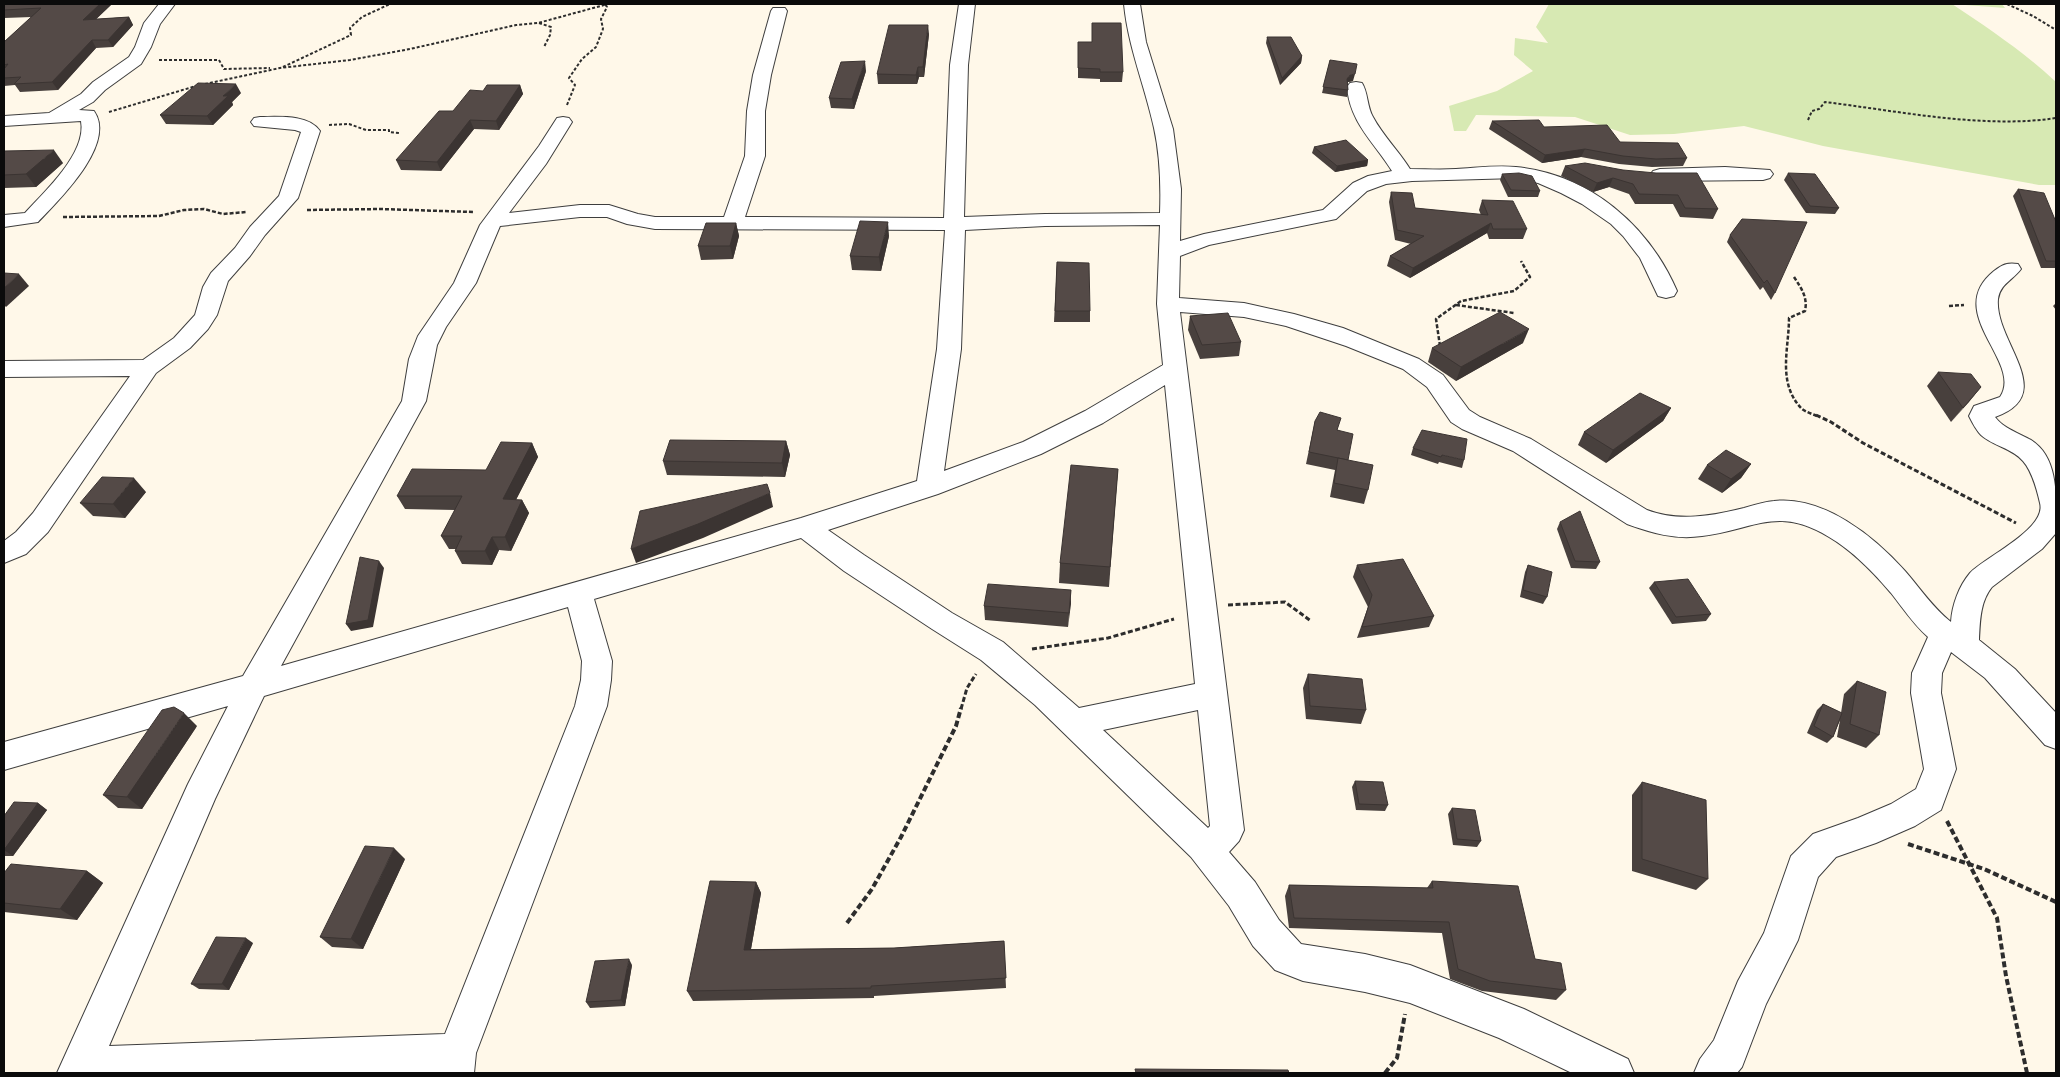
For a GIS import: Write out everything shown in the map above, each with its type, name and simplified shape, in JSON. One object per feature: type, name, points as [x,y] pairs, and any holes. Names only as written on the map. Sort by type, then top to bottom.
[{"type":"street","points":[[4,221],[31,218],[70,172],[90,136],[87,107],[99,86],[135,60],[143,48],[152,23],[167,4]]},
{"type":"street","points":[[929,487],[948,349],[955,238],[959,65],[967,4]]},
{"type":"street","points":[[1132,4],[1138,42],[1164,129],[1170,189],[1168,304],[1203,609],[1210,694],[1227,830],[1219,840],[1203,846]]},
{"type":"street","points":[[733,222],[755,156],[756,111],[762,75],[779,11]]},
{"type":"street","points":[[1356,87],[1358,104],[1367,126],[1386,148],[1405,177]]},
{"type":"street","points":[[4,121],[53,118],[87,107]]},
{"type":"street","points":[[4,553],[27,539],[43,520],[148,368],[182,343],[200,324],[206,315],[214,287],[220,278],[284,203],[290,192],[311,131],[309,127],[302,124],[260,122]]},
{"type":"street","points":[[563,122],[550,147],[496,217],[478,248],[470,274],[464,285],[426,343],[419,364],[418,386],[414,401],[254,685],[200,795],[79,1070],[455,1063],[591,706],[596,680],[597,661],[578,592]]},
{"type":"street","points":[[1170,252],[1204,240],[1329,216],[1339,209],[1352,192],[1365,184],[1405,177],[1519,173],[1566,166]]},
{"type":"street","points":[[1519,173],[1536,176],[1564,186],[1614,216],[1646,249],[1666,291]]},
{"type":"street","points":[[1644,175],[1763,174]]},
{"type":"street","points":[[496,217],[580,211],[609,211],[634,220],[655,223],[954,224],[1037,220],[1170,219]]},
{"type":"street","points":[[1714,1073],[1728,1053],[1751,994],[1780,940],[1803,868],[1825,845],[1864,832],[1929,800],[1940,769],[1926,693],[1927,673],[1954,639],[1974,589],[1982,579],[2022,551],[2052,518],[2055,508],[2035,457],[2025,448],[1990,429],[1981,416],[1983,412],[2011,401],[2017,390],[2014,370],[1992,324],[1987,302],[1987,296],[1994,279],[2010,269]]},
{"type":"street","points":[[1168,304],[1254,311],[1278,316],[1317,328],[1411,364],[1435,381],[1460,416],[1471,423],[1522,445],[1637,517],[1653,524],[1664,527],[1694,528],[1780,510],[1812,516],[1829,524],[1877,559],[1931,622],[1998,672],[2056,734]]},
{"type":"street","points":[[4,369],[148,368]]},
{"type":"street","points":[[4,756],[70,739],[806,528],[929,487],[1032,448],[1094,417],[1174,369]]},
{"type":"street","points":[[806,528],[942,622],[1001,658],[1075,722],[1203,846],[1242,894],[1266,933],[1288,957],[1303,963],[1365,973],[1410,984],[1471,1006],[1510,1023],[1614,1073]]},
{"type":"street","points":[[1075,722],[1210,694]]},
{"type":"path","points":[[87,107],[121,109],[201,85],[280,68],[351,35],[350,28],[362,17],[390,4]]},
{"type":"path","points":[[135,60],[219,60],[224,69],[280,68],[350,60],[538,22],[606,4],[607,8],[601,19],[603,29],[596,47],[582,59],[569,78],[575,85],[563,122]]},
{"type":"path","points":[[2007,4],[2033,16],[2056,30]]},
{"type":"path","points":[[538,22],[551,27],[544,47]]},
{"type":"path","points":[[1808,120],[1812,111],[1819,109],[1825,102],[1976,120],[2029,122],[2056,118]]},
{"type":"path","points":[[311,131],[322,126],[341,123],[366,130],[382,128],[392,133],[399,133]]},
{"type":"path","points":[[31,218],[96,215],[159,216],[184,210],[204,209],[223,214],[381,209],[496,217]]},
{"type":"path","points":[[1411,364],[1441,349],[1436,319],[1460,301],[1514,291],[1530,277],[1521,262]]},
{"type":"path","points":[[1794,278],[1808,305],[1805,311],[1789,318],[1785,366],[1787,386],[1802,409],[1831,422],[1863,444],[2038,535]]},
{"type":"path","points":[[1456,305],[1514,313]]},
{"type":"path","points":[[847,923],[872,889],[901,837],[956,726],[967,688],[1001,658],[1050,643],[1085,642],[1134,633],[1203,609],[1222,605],[1285,602],[1311,621]]},
{"type":"path","points":[[1933,788],[1949,825],[1997,918],[2006,976],[2027,1073]]},
{"type":"path","points":[[1864,832],[1950,855],[2010,879],[2056,902]]},
{"type":"path","points":[[1385,1073],[1397,1058],[1410,984]]},
{"type":"green space","points":[[1549,4],[1952,4],[2019,50],[2056,82],[2056,185],[2039,185],[1823,146],[1744,126],[1674,134],[1630,135],[1575,117],[1476,115],[1466,131],[1454,131],[1449,106],[1497,91],[1533,71],[1514,55],[1515,38],[1548,43],[1536,27]]},
{"type":"green space","points":[[1952,4],[2002,4],[2005,8]]},
{"type":"building","points":[[4,4],[100,4],[83,20],[129,17],[108,40],[92,40],[52,82],[14,84],[21,77],[4,78],[4,69],[8,64],[4,65],[4,42],[41,8],[4,10]]},
{"type":"building","points":[[1092,23],[1121,23],[1123,72],[1100,72],[1100,69],[1078,68],[1078,42],[1092,42]]},
{"type":"building","points":[[889,25],[928,25],[923,67],[918,67],[916,75],[877,74]]},
{"type":"building","points":[[1267,37],[1291,37],[1302,56],[1282,78]]},
{"type":"building","points":[[1330,60],[1357,64],[1355,74],[1350,75],[1347,79],[1348,90],[1323,87]]},
{"type":"building","points":[[865,61],[852,99],[829,98],[841,62]]},
{"type":"building","points":[[198,83],[236,84],[223,96],[228,96],[207,116],[160,115]]},
{"type":"building","points":[[487,85],[520,85],[496,121],[470,120],[437,162],[396,160],[439,111],[453,111],[470,90],[483,91]]},
{"type":"building","points":[[1539,120],[1544,127],[1607,125],[1620,142],[1678,143],[1687,158],[1656,159],[1623,156],[1585,149],[1545,155],[1492,121]]},
{"type":"building","points":[[1346,140],[1368,160],[1337,166],[1314,147]]},
{"type":"building","points":[[54,150],[26,174],[4,175],[4,151]]},
{"type":"building","points":[[1585,163],[1623,170],[1656,173],[1697,173],[1718,209],[1685,208],[1678,195],[1639,194],[1633,184],[1613,178],[1597,183],[1565,166]]},
{"type":"building","points":[[1519,173],[1532,176],[1540,191],[1511,190],[1502,174]]},
{"type":"building","points":[[1788,173],[1815,174],[1839,208],[1810,206]]},
{"type":"building","points":[[2018,189],[2044,193],[2056,222],[2056,261],[2046,261]]},
{"type":"building","points":[[1391,192],[1412,193],[1415,208],[1488,215],[1482,200],[1513,201],[1527,229],[1493,229],[1491,223],[1413,268],[1390,256],[1424,236],[1397,230]]},
{"type":"building","points":[[1742,219],[1807,222],[1775,293],[1767,280],[1764,283],[1730,235]]},
{"type":"building","points":[[860,221],[888,222],[879,257],[850,256]]},
{"type":"building","points":[[706,223],[736,223],[730,246],[698,246]]},
{"type":"building","points":[[1057,262],[1089,263],[1090,311],[1055,311]]},
{"type":"building","points":[[4,273],[19,274],[4,288]]},
{"type":"building","points":[[1500,312],[1529,329],[1461,367],[1432,348]]},
{"type":"building","points":[[1228,313],[1241,342],[1202,345],[1190,316]]},
{"type":"building","points":[[1938,372],[1971,374],[1981,387],[1963,408]]},
{"type":"building","points":[[1640,393],[1671,408],[1613,450],[1584,432]]},
{"type":"building","points":[[1320,412],[1341,418],[1337,430],[1353,434],[1348,460],[1309,452],[1315,421]]},
{"type":"building","points":[[1422,430],[1467,439],[1464,460],[1442,455],[1441,457],[1413,448]]},
{"type":"building","points":[[670,440],[786,441],[782,463],[663,461]]},
{"type":"building","points":[[501,442],[532,443],[503,499],[522,500],[505,537],[492,537],[485,551],[455,551],[462,536],[441,536],[462,496],[397,496],[412,469],[486,470]]},
{"type":"building","points":[[1726,450],[1751,464],[1731,479],[1707,465]]},
{"type":"building","points":[[1338,458],[1373,465],[1368,490],[1334,483]]},
{"type":"building","points":[[1071,465],[1118,469],[1110,567],[1060,563]]},
{"type":"building","points":[[102,477],[134,478],[113,504],[80,503]]},
{"type":"building","points":[[767,484],[770,493],[698,524],[631,549],[640,511]]},
{"type":"building","points":[[1580,511],[1600,562],[1575,561],[1560,522]]},
{"type":"building","points":[[360,557],[379,561],[368,620],[346,624]]},
{"type":"building","points":[[1403,559],[1434,616],[1362,627],[1372,595],[1357,565]]},
{"type":"building","points":[[1528,565],[1552,572],[1547,597],[1523,590]]},
{"type":"building","points":[[1688,579],[1711,614],[1676,617],[1654,582]]},
{"type":"building","points":[[988,584],[1071,590],[1069,613],[984,606]]},
{"type":"building","points":[[1308,674],[1362,679],[1366,710],[1310,706]]},
{"type":"building","points":[[1857,681],[1886,692],[1879,735],[1850,724]]},
{"type":"building","points":[[1823,704],[1842,713],[1833,737],[1814,726]]},
{"type":"building","points":[[174,707],[184,713],[127,797],[103,795],[162,710]]},
{"type":"building","points":[[1355,781],[1383,782],[1388,805],[1359,804]]},
{"type":"building","points":[[1642,782],[1706,800],[1708,879],[1642,859]]},
{"type":"building","points":[[14,802],[38,803],[4,850],[4,816]]},
{"type":"building","points":[[1452,808],[1475,810],[1481,841],[1457,839]]},
{"type":"building","points":[[365,846],[394,848],[351,939],[320,937]]},
{"type":"building","points":[[11,864],[87,871],[60,909],[4,903],[4,873]]},
{"type":"building","points":[[710,881],[756,882],[744,950],[894,948],[1004,941],[1006,978],[871,986],[871,988],[687,991]]},
{"type":"building","points":[[1432,881],[1518,886],[1535,959],[1561,963],[1566,990],[1490,981],[1458,969],[1449,922],[1294,918],[1289,885],[1433,888]]},
{"type":"building","points":[[216,937],[246,938],[222,984],[191,984]]},
{"type":"building","points":[[629,959],[621,1000],[586,1002],[595,961]]},
{"type":"building","points":[[1135,1069],[1288,1070],[1289,1073],[1136,1073]]}]
